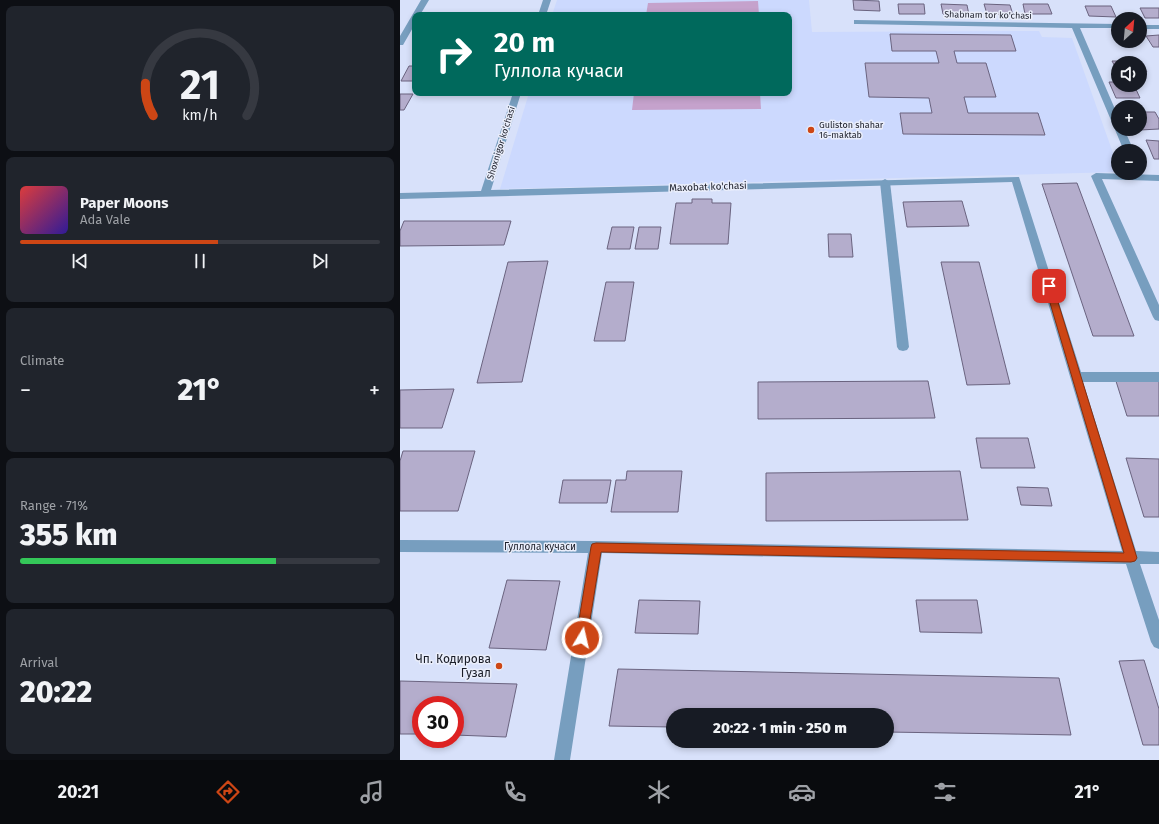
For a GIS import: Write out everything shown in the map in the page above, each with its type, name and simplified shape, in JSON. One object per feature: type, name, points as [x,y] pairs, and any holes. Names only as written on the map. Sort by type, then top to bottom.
[{"type":"street","points":[[418,12],[425,0]]},
{"type":"street","points":[[543,12],[547,0]]},
{"type":"street","name":"Shabnam tor ko'chasi","points":[[857,22],[1111,26]]},
{"type":"street","points":[[400,43],[412,23]]},
{"type":"street","points":[[1075,26],[1111,109]]},
{"type":"street","points":[[1147,26],[1159,27]]},
{"type":"street","name":"Shoxnigor ko'chasi","points":[[485,193],[516,96]]},
{"type":"street","points":[[1111,176],[1096,176],[1159,317]]},
{"type":"street","points":[[1147,176],[1159,178]]},
{"type":"street","name":"Maxobat ko'chasi","points":[[400,196],[1016,179],[1076,378]]},
{"type":"street","points":[[885,182],[903,347]]},
{"type":"street","points":[[1159,376],[1076,378],[1131,558],[1159,642]]},
{"type":"street","name":"Гуллола кучаси","points":[[400,546],[596,547],[1159,558]]},
{"type":"street","points":[[562,760],[596,547]]},
{"type":"shaded area","name":"Guliston shahar 16-maktab","points":[[557,0],[809,0],[812,32],[1039,31],[1042,37],[1072,38],[1111,147],[1111,172],[500,189],[528,96],[792,96],[792,12],[553,12]]},
{"type":"shaded area","points":[[758,1],[759,12],[646,12],[648,3]]},
{"type":"shaded area","points":[[634,96],[760,96],[761,109],[632,110]]},
{"type":"building","points":[[853,0],[879,1],[880,11],[854,10]]},
{"type":"building","points":[[898,4],[924,4],[925,14],[899,14]]},
{"type":"building","points":[[941,4],[967,5],[969,15],[943,14]]},
{"type":"building","points":[[984,4],[1010,5],[1013,15],[987,14]]},
{"type":"building","points":[[1023,4],[1048,4],[1052,14],[1025,14]]},
{"type":"building","points":[[1085,6],[1111,6],[1114,12],[1111,12],[1111,17],[1089,16]]},
{"type":"building","points":[[1140,8],[1159,8],[1159,18],[1147,18],[1147,12],[1142,12]]},
{"type":"building","points":[[890,34],[1011,35],[1016,51],[954,51],[957,63],[986,63],[996,97],[964,97],[968,113],[1038,113],[1045,135],[903,134],[900,113],[932,113],[929,98],[869,97],[865,63],[939,63],[936,51],[892,51]]},
{"type":"building","points":[[1159,35],[1159,47],[1153,47],[1147,36]]},
{"type":"building","points":[[409,66],[412,66],[412,81],[401,81]]},
{"type":"building","points":[[1113,92],[1137,92],[1140,98],[1116,98]]},
{"type":"building","points":[[400,94],[412,94],[404,110],[400,110]]},
{"type":"building","points":[[1147,112],[1155,112],[1159,119],[1159,129],[1147,130]]},
{"type":"building","points":[[1146,140],[1159,141],[1159,159],[1154,159]]},
{"type":"building","points":[[1077,183],[1134,336],[1093,336],[1042,184]]},
{"type":"building","points":[[692,199],[712,199],[712,203],[731,203],[728,244],[670,244],[676,203],[692,203]]},
{"type":"building","points":[[962,201],[969,226],[907,227],[903,202]]},
{"type":"building","points":[[404,221],[511,221],[504,245],[400,246],[400,231]]},
{"type":"building","points":[[612,227],[634,227],[630,249],[607,249]]},
{"type":"building","points":[[639,227],[661,227],[658,249],[635,249]]},
{"type":"building","points":[[828,234],[851,234],[853,257],[829,257]]},
{"type":"building","points":[[548,261],[522,382],[477,383],[508,262]]},
{"type":"building","points":[[941,262],[979,262],[1010,384],[967,385]]},
{"type":"building","points":[[606,282],[634,282],[625,341],[594,341]]},
{"type":"building","points":[[1115,378],[1159,378],[1159,416],[1127,416]]},
{"type":"building","points":[[928,381],[935,418],[758,419],[758,382]]},
{"type":"building","points":[[454,389],[442,428],[400,428],[400,390]]},
{"type":"building","points":[[976,438],[1028,438],[1035,468],[981,468]]},
{"type":"building","points":[[403,451],[475,451],[458,511],[400,511],[400,461]]},
{"type":"building","points":[[1126,458],[1159,459],[1159,517],[1144,517]]},
{"type":"building","points":[[627,471],[682,471],[678,512],[611,512],[616,480],[626,480]]},
{"type":"building","points":[[960,471],[968,520],[766,521],[766,473]]},
{"type":"building","points":[[563,480],[611,480],[607,503],[559,503]]},
{"type":"building","points":[[1017,487],[1048,488],[1052,506],[1021,505]]},
{"type":"building","points":[[507,580],[560,581],[546,650],[489,648]]},
{"type":"building","points":[[639,600],[700,601],[698,634],[635,633]]},
{"type":"building","points":[[916,600],[977,600],[982,633],[920,632]]},
{"type":"building","points":[[1144,660],[1159,709],[1159,745],[1143,745],[1119,661]]},
{"type":"building","points":[[618,669],[1059,678],[1071,735],[894,732],[894,708],[666,708],[666,727],[609,726]]},
{"type":"building","points":[[400,681],[517,684],[506,737],[464,735],[464,696],[412,696],[412,734],[400,734]]},
{"type":"place","name":"Guliston shahar 16-maktab","points":[[811,130]]},
{"type":"place","name":"Чп. Кодирова Гузал","points":[[499,666]]},
{"type":"route","points":[[582,638],[596,547],[1131,558],[1049,286]]}]
